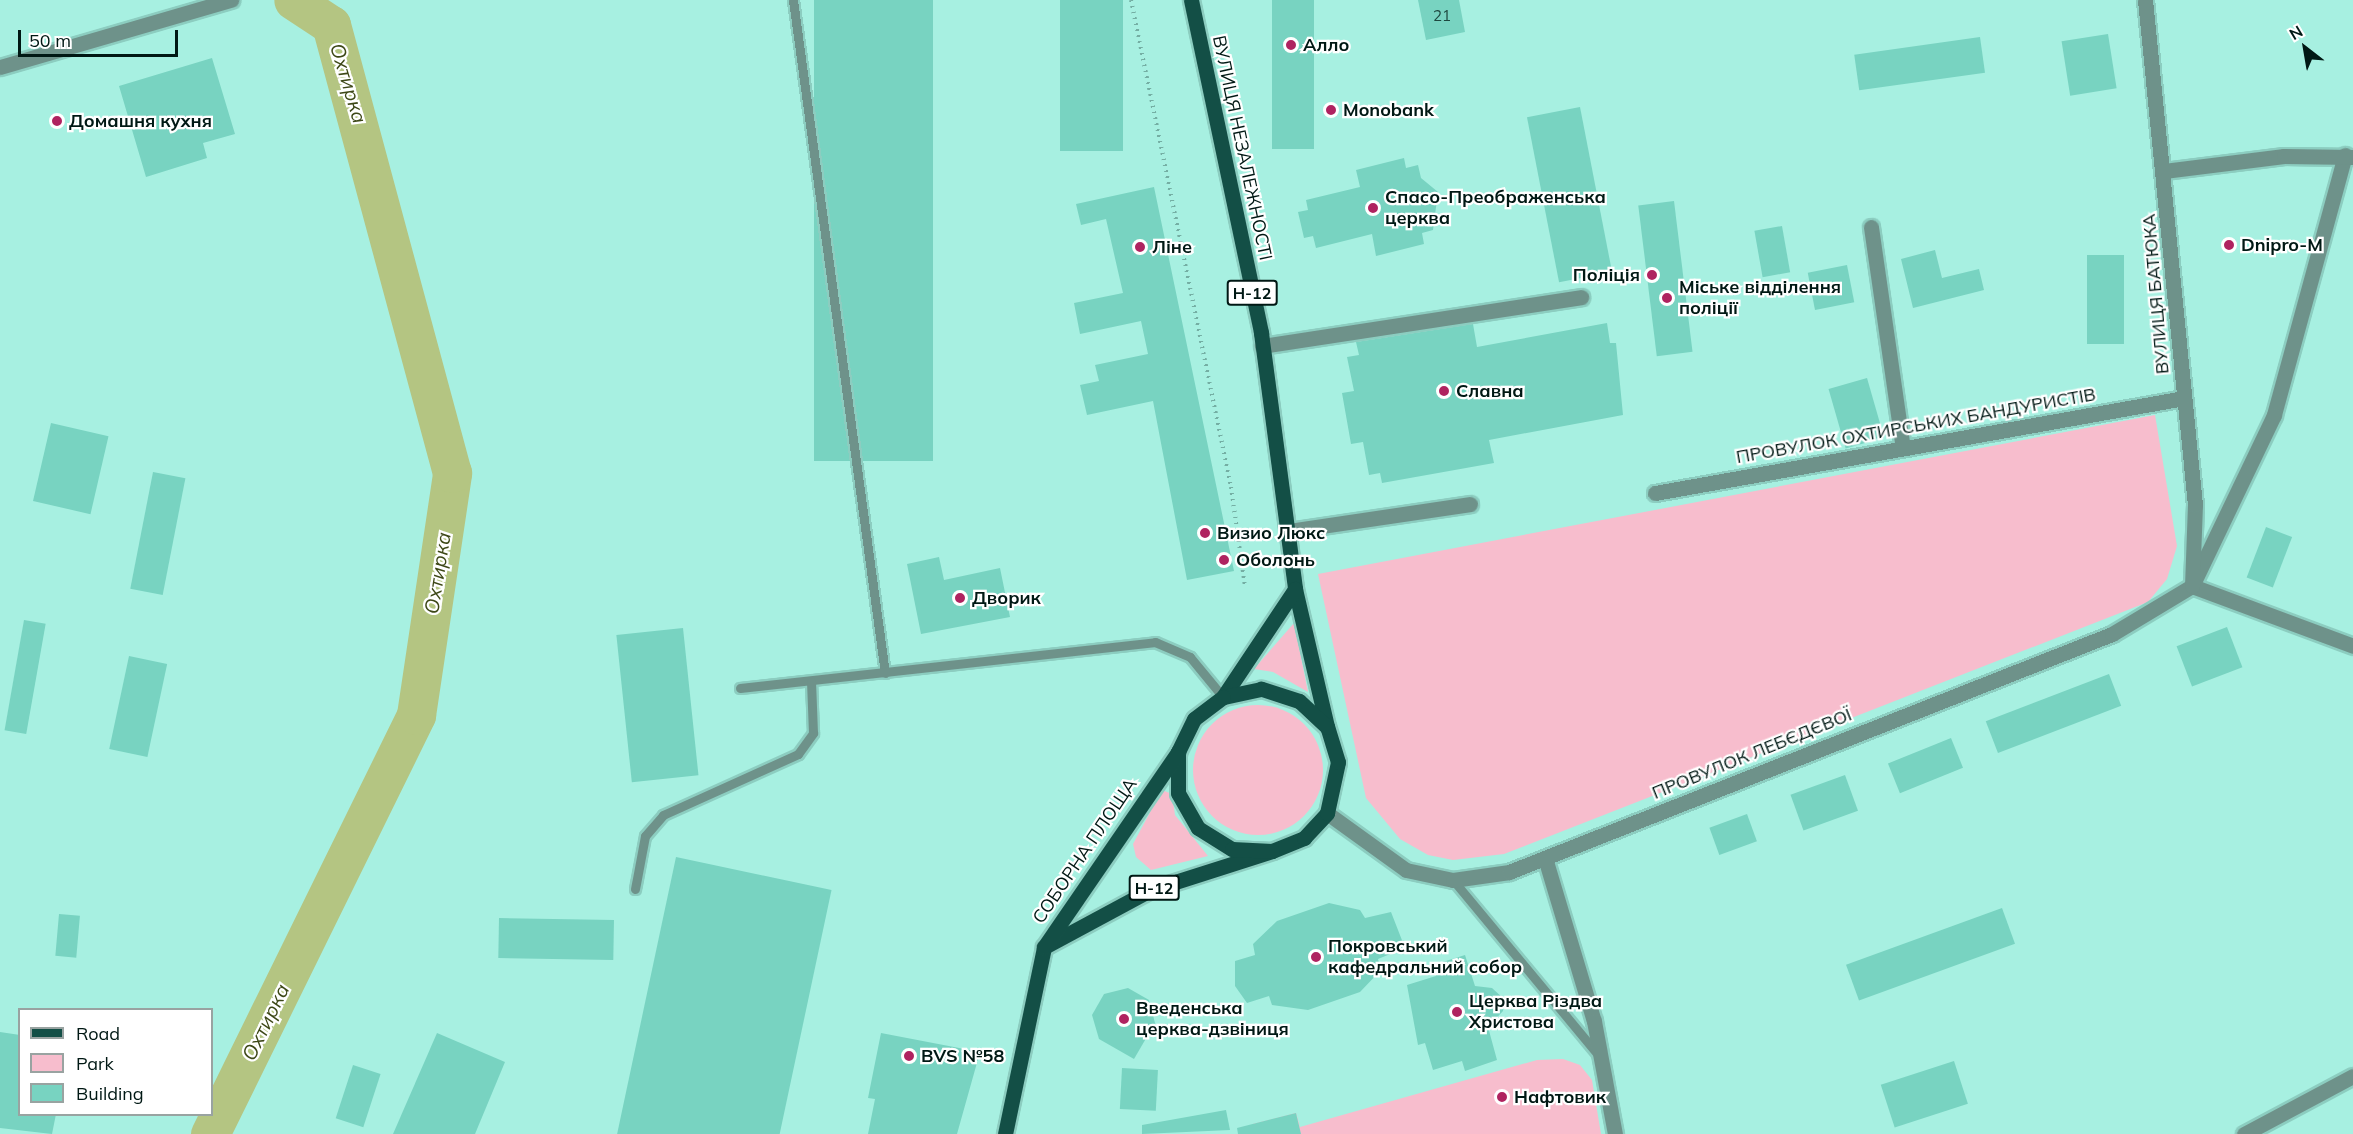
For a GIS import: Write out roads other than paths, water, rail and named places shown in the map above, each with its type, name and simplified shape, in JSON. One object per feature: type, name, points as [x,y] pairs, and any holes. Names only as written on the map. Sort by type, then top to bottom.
[{"type":"main road","name":"ВУЛИЦЯ НЕЗАЛЕЖНОСТІ","points":[[1191,0],[1262,346],[1295,589]]},
{"type":"main road","name":"СОБОРНА ПЛОЩА","points":[[1044,947],[1178,752],[1194,719],[1223,697],[1295,589]]},
{"type":"main road","name":"СОБОРНА ПЛОЩА","points":[[1044,947],[1150,890],[1272,851],[1304,838],[1327,813],[1338,762],[1327,728],[1295,589]]},
{"type":"main road","name":"СОБОРНА ПЛОЩА","points":[[1223,697],[1261,689],[1299,700],[1327,728]]},
{"type":"main road","name":"СОБОРНА ПЛОЩА","points":[[1178,752],[1178,792],[1198,828],[1232,849],[1272,851]]},
{"type":"main road","name":"Н-12","points":[[1005,1134],[1044,947]]},
{"type":"street","points":[[0,67],[231,0]]},
{"type":"street","name":"ВУЛИЦЯ БАТЮКА","points":[[2145,0],[2164,171],[2195,505],[2192,586]]},
{"type":"street","points":[[2164,171],[2284,156],[2349,156],[2274,415],[2192,586],[2353,646]]},
{"type":"street","points":[[1871,227],[1903,448]]},
{"type":"street","points":[[1262,346],[1581,297]]},
{"type":"street","name":"ПРОВУЛОК ОХТИРСЬКИХ БАНДУРИСТІВ","points":[[1655,494],[2184,398]]},
{"type":"street","points":[[1288,531],[1470,504]]},
{"type":"street","name":"ПРОВУЛОК ЛЕБЄДЄВОЇ","points":[[1327,813],[1406,870],[1453,880],[1509,872],[2112,634],[2192,586]]},
{"type":"street","points":[[1545,858],[1601,1058],[1615,1134]]},
{"type":"street","points":[[2244,1134],[2353,1076]]},
{"type":"lane","points":[[793,0],[885,673]]},
{"type":"lane","points":[[740,688],[811,682],[1155,642],[1190,657],[1223,697]]},
{"type":"lane","points":[[635,890],[645,836],[663,815],[691,807],[798,754],[813,733],[811,682]]},
{"type":"lane","points":[[1453,880],[1601,1058]]},
{"type":"waterway","name":"Охтирка","points":[[210,1134],[416,715],[452,473],[331,25],[293,0]]},
{"type":"place","name":"Алло","points":[[1291,45]]},
{"type":"place","name":"Monobank","points":[[1331,110]]},
{"type":"place","name":"Домашня кухня","points":[[57,121]]},
{"type":"place","name":"Спасо-Преображенська церква","points":[[1373,208]]},
{"type":"place","name":"Dnipro-M","points":[[2229,245]]},
{"type":"place","name":"Ліне","points":[[1140,247]]},
{"type":"place","name":"Поліція","points":[[1652,275]]},
{"type":"place","name":"Міське відділення поліції","points":[[1667,298]]},
{"type":"place","name":"Славна","points":[[1444,391]]},
{"type":"place","name":"Визио Люкс","points":[[1205,533]]},
{"type":"place","name":"Оболонь","points":[[1224,560]]},
{"type":"place","name":"Дворик","points":[[960,598]]},
{"type":"place","name":"Покровський кафедральний собор","points":[[1316,957]]},
{"type":"place","name":"Церква Різдва Христова","points":[[1457,1012]]},
{"type":"place","name":"Введенська церква-дзвіниця","points":[[1124,1019]]},
{"type":"place","name":"BVS №58","points":[[909,1056]]},
{"type":"place","name":"Нафтовик","points":[[1502,1097]]}]
